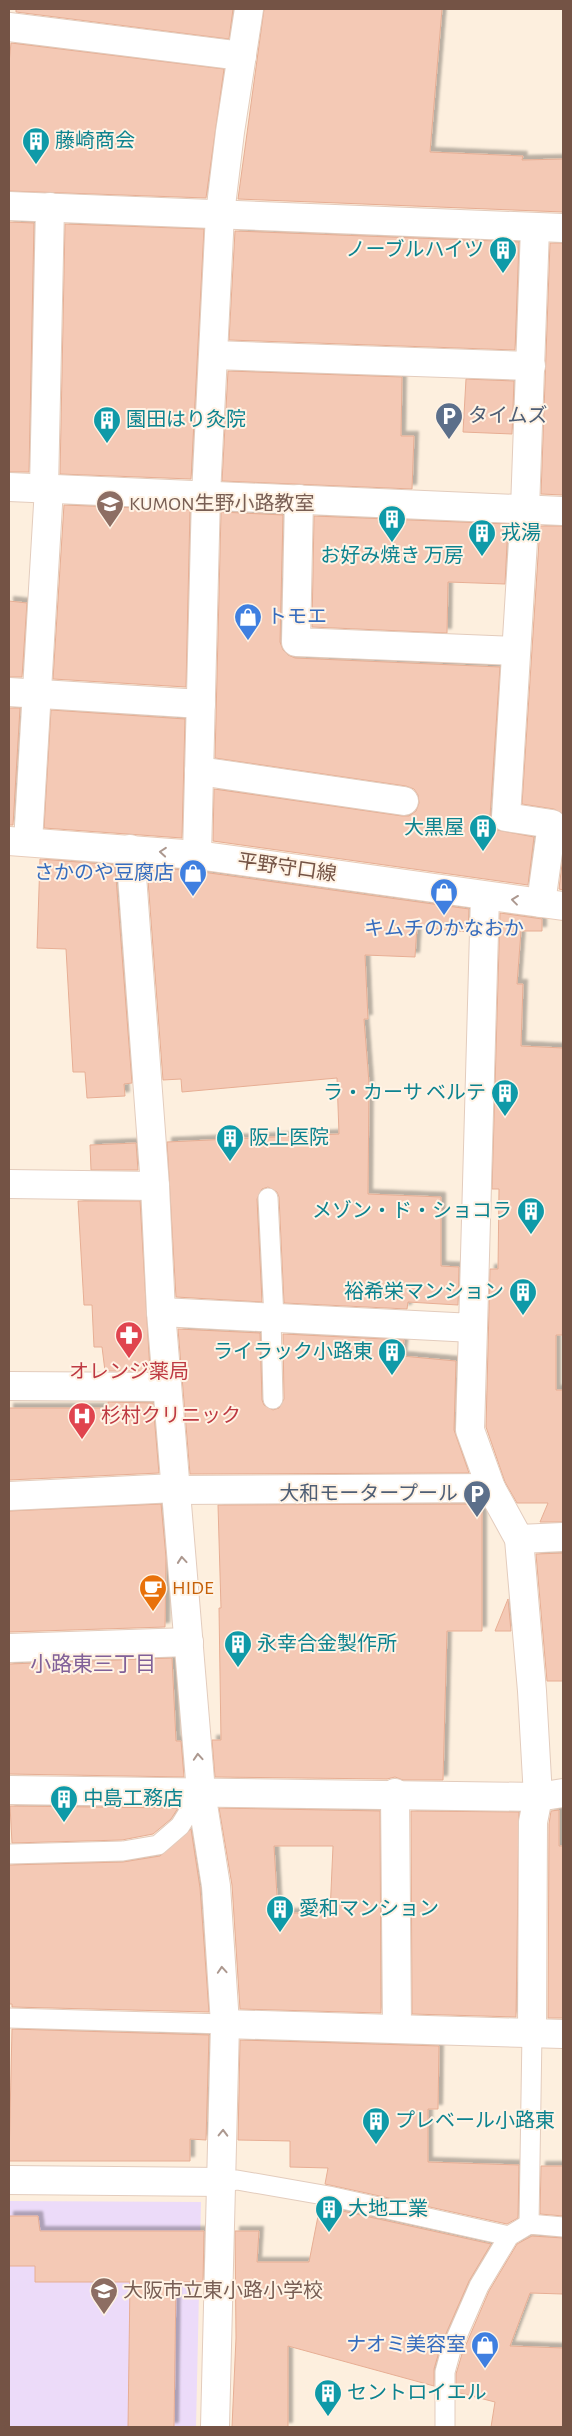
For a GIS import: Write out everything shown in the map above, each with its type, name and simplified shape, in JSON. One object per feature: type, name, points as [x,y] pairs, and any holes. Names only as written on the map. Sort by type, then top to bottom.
[{"type":"street","points":[[197,856],[206,495],[220,214],[250,9]]},
{"type":"street","points":[[9,26],[242,56]]},
{"type":"street","points":[[9,206],[563,228]]},
{"type":"street","points":[[18,842],[37,694],[46,488],[50,207]]},
{"type":"street","points":[[535,228],[525,509],[506,817],[552,824],[552,904]]},
{"type":"street","points":[[214,355],[531,366]]},
{"type":"street","points":[[9,487],[563,511]]},
{"type":"street","points":[[299,499],[296,642],[516,651]]},
{"type":"street","points":[[9,692],[201,704]]},
{"type":"street","points":[[199,771],[404,801]]},
{"type":"street","name":"平野守口線","points":[[18,842],[130,849],[197,856],[552,904]]},
{"type":"street","points":[[130,849],[155,1186],[161,1312],[167,1387],[201,1792],[216,1886],[226,2024],[215,2427]]},
{"type":"street","points":[[485,896],[470,1430],[491,1488],[519,1538],[532,1691],[550,1795],[534,1822],[532,2033]]},
{"type":"street","points":[[9,1184],[155,1186]]},
{"type":"street","points":[[161,1312],[473,1328]]},
{"type":"street","points":[[9,1386],[167,1387]]},
{"type":"street","points":[[9,1496],[176,1489],[491,1488]]},
{"type":"street","points":[[519,1538],[563,1537]]},
{"type":"street","points":[[9,1648],[189,1642]]},
{"type":"street","points":[[9,1790],[550,1795]]},
{"type":"street","points":[[395,1793],[397,2029]]},
{"type":"street","points":[[226,2024],[563,2034]]},
{"type":"street","points":[[9,2180],[223,2182]]},
{"type":"lane","points":[[268,1198],[273,1318],[273,1399]]},
{"type":"lane","points":[[9,1854],[123,1851],[158,1845],[180,1826],[201,1792]]},
{"type":"lane","points":[[9,2018],[226,2024]]},
{"type":"lane","points":[[529,2224],[532,2033]]},
{"type":"lane","points":[[223,2182],[237,2180],[329,2196],[509,2236]]},
{"type":"lane","points":[[445,2427],[444,2372],[451,2350],[479,2286],[509,2236],[529,2224],[563,2227]]},
{"type":"shaded area","name":"大阪市立東小路小学校","points":[[9,2201],[201,2202],[196,2427],[9,2427]]},
{"type":"building","points":[[16,9],[233,9],[229,39],[16,12]]},
{"type":"building","points":[[264,9],[442,9],[430,152],[523,156],[522,160],[563,159],[563,212],[238,199]]},
{"type":"building","points":[[11,43],[224,69],[206,198],[9,191],[9,63]]},
{"type":"building","points":[[9,222],[34,223],[29,472],[9,472]]},
{"type":"building","points":[[65,224],[204,229],[191,479],[60,474]]},
{"type":"building","points":[[235,231],[519,242],[515,350],[229,340]]},
{"type":"building","points":[[550,243],[563,243],[563,495],[541,494]]},
{"type":"building","points":[[228,371],[402,377],[401,436],[414,436],[412,489],[222,481]]},
{"type":"building","points":[[466,379],[514,381],[512,434],[463,432]]},
{"type":"building","points":[[64,505],[190,510],[186,687],[53,679]]},
{"type":"building","points":[[221,512],[283,515],[280,642],[283,650],[288,655],[295,658],[500,667],[490,816],[492,824],[497,830],[534,837],[528,885],[213,841],[214,789],[402,816],[409,816],[416,811],[419,803],[418,795],[414,789],[406,786],[215,758]]},
{"type":"building","points":[[314,516],[508,524],[505,584],[448,582],[447,633],[312,627]]},
{"type":"building","points":[[540,526],[563,526],[563,814],[554,809],[522,804]]},
{"type":"building","points":[[9,601],[27,603],[22,677],[9,677]]},
{"type":"building","points":[[9,708],[20,708],[13,825],[9,825]]},
{"type":"building","points":[[51,710],[185,719],[182,838],[44,828]]},
{"type":"building","points":[[563,856],[563,890],[559,889]]},
{"type":"building","points":[[40,859],[115,865],[132,1083],[124,1084],[125,1096],[87,1098],[85,1072],[73,1072],[66,949],[37,948]]},
{"type":"building","points":[[147,867],[195,871],[469,909],[468,932],[417,927],[415,957],[365,955],[368,1019],[364,1019],[369,1083],[368,1194],[441,1197],[441,1266],[459,1267],[458,1305],[408,1302],[407,1309],[284,1303],[279,1197],[277,1192],[268,1187],[262,1189],[257,1199],[262,1302],[176,1297],[167,1142],[339,1134],[337,1078],[182,1092],[181,1079],[163,1080]]},
{"type":"building","points":[[500,913],[542,919],[542,931],[521,931],[517,984],[523,984],[521,1046],[563,1048],[563,1335],[556,1335],[556,1390],[563,1390],[563,1522],[540,1522],[548,1503],[517,1503],[505,1482],[486,1427],[490,1269],[498,1269],[499,1189],[492,1189]]},
{"type":"building","points":[[136,1143],[138,1170],[91,1170],[90,1145]]},
{"type":"building","points":[[78,1201],[140,1201],[150,1371],[105,1371],[102,1347],[94,1347],[92,1305],[84,1305]]},
{"type":"building","points":[[178,1329],[260,1333],[262,1400],[264,1405],[273,1410],[279,1408],[284,1399],[283,1334],[404,1340],[402,1356],[456,1361],[454,1430],[469,1473],[190,1474]]},
{"type":"building","name":"杉村クリニック","points":[[108,1402],[153,1403],[159,1473],[9,1480],[9,1408],[108,1408]]},
{"type":"building","points":[[161,1504],[166,1557],[165,1627],[9,1632],[9,1511]]},
{"type":"building","points":[[482,1504],[482,1631],[447,1631],[443,1780],[403,1780],[395,1777],[387,1779],[215,1777],[212,1740],[221,1740],[219,1608],[221,1608],[218,1505]]},
{"type":"building","points":[[563,1553],[563,1681],[547,1681],[536,1554]]},
{"type":"building","points":[[508,1599],[511,1631],[495,1631]]},
{"type":"building","points":[[172,1658],[176,1741],[181,1741],[184,1777],[9,1774],[9,1664]]},
{"type":"building","points":[[10,1806],[178,1808],[171,1819],[153,1834],[122,1840],[12,1843]]},
{"type":"building","points":[[219,1808],[380,1811],[381,2013],[240,2009],[232,1885]],"holes":[[[274,1846],[333,1846],[330,1913],[278,1913]]]},
{"type":"building","points":[[559,1810],[559,1846],[563,1846],[563,2018],[548,2018],[549,1824],[551,1811]]},
{"type":"building","points":[[411,1811],[519,1812],[516,2017],[412,2014]]},
{"type":"building","points":[[191,1829],[200,1888],[209,2012],[12,2007],[12,2004],[9,2004],[9,1865],[123,1862],[160,1856]]},
{"type":"building","points":[[12,2029],[209,2035],[206,2140],[190,2139],[190,2161],[9,2161]]},
{"type":"building","points":[[240,2040],[439,2046],[438,2109],[428,2109],[428,2162],[519,2165],[518,2218],[507,2224],[325,2184],[328,2168],[290,2167],[290,2141],[238,2140]]},
{"type":"building","points":[[541,2166],[563,2166],[563,2216],[540,2214]]},
{"type":"building","points":[[320,2206],[491,2244],[469,2281],[441,2345],[434,2369],[434,2386],[288,2346],[288,2427],[232,2427],[236,2338],[235,2231],[259,2231],[257,2262],[309,2262]]},
{"type":"building","points":[[9,2216],[38,2216],[40,2231],[204,2231],[203,2282],[176,2282],[174,2427],[128,2427],[130,2282],[35,2282],[35,2266],[9,2266]]},
{"type":"building","points":[[532,2236],[563,2238],[563,2294],[530,2293],[510,2346],[563,2348],[563,2427],[491,2427],[495,2402],[456,2392],[456,2374],[462,2354],[489,2291],[517,2244]]},
{"type":"place","name":"藤崎商会","points":[[36,165]]},
{"type":"place","name":"ノーブルハイツ","points":[[503,274]]},
{"type":"place","name":"タイムズ","points":[[449,440]]},
{"type":"place","name":"園田はり灸院","points":[[107,444]]},
{"type":"place","name":"KUMON生野小路教室","points":[[110,528]]},
{"type":"place","name":"お好み焼き 万房","points":[[392,543]]},
{"type":"place","name":"戎湯","points":[[482,557]]},
{"type":"place","name":"トモエ","points":[[248,641]]},
{"type":"place","name":"大黒屋","points":[[483,852]]},
{"type":"place","name":"さかのや豆腐店","points":[[193,897]]},
{"type":"place","name":"キムチのかなおか","points":[[444,916]]},
{"type":"place","name":"ラ・カーサ ベルテ","points":[[505,1117]]},
{"type":"place","name":"阪上医院","points":[[230,1162]]},
{"type":"place","name":"メゾン・ド・ショコラ","points":[[531,1235]]},
{"type":"place","name":"裕希栄マンション","points":[[523,1316]]},
{"type":"place","name":"オレンジ薬局","points":[[129,1359]]},
{"type":"place","name":"ライラック小路東","points":[[392,1376]]},
{"type":"place","name":"杉村クリニック","points":[[82,1440]]},
{"type":"place","name":"大和モータープール","points":[[477,1518]]},
{"type":"place","name":"HIDE","points":[[153,1612]]},
{"type":"place","name":"永幸合金製作所","points":[[238,1668]]},
{"type":"place","name":"中島工務店","points":[[64,1823]]},
{"type":"place","name":"愛和マンション","points":[[280,1933]]},
{"type":"place","name":"プレベール小路東","points":[[376,2145]]},
{"type":"place","name":"大地工業","points":[[329,2233]]},
{"type":"place","name":"大阪市立東小路小学校","points":[[104,2315]]},
{"type":"place","name":"ナオミ美容室","points":[[485,2369]]},
{"type":"place","name":"セントロイエル","points":[[328,2417]]},
{"type":"district","name":"小路東三丁目","points":[[93,1664]]}]
